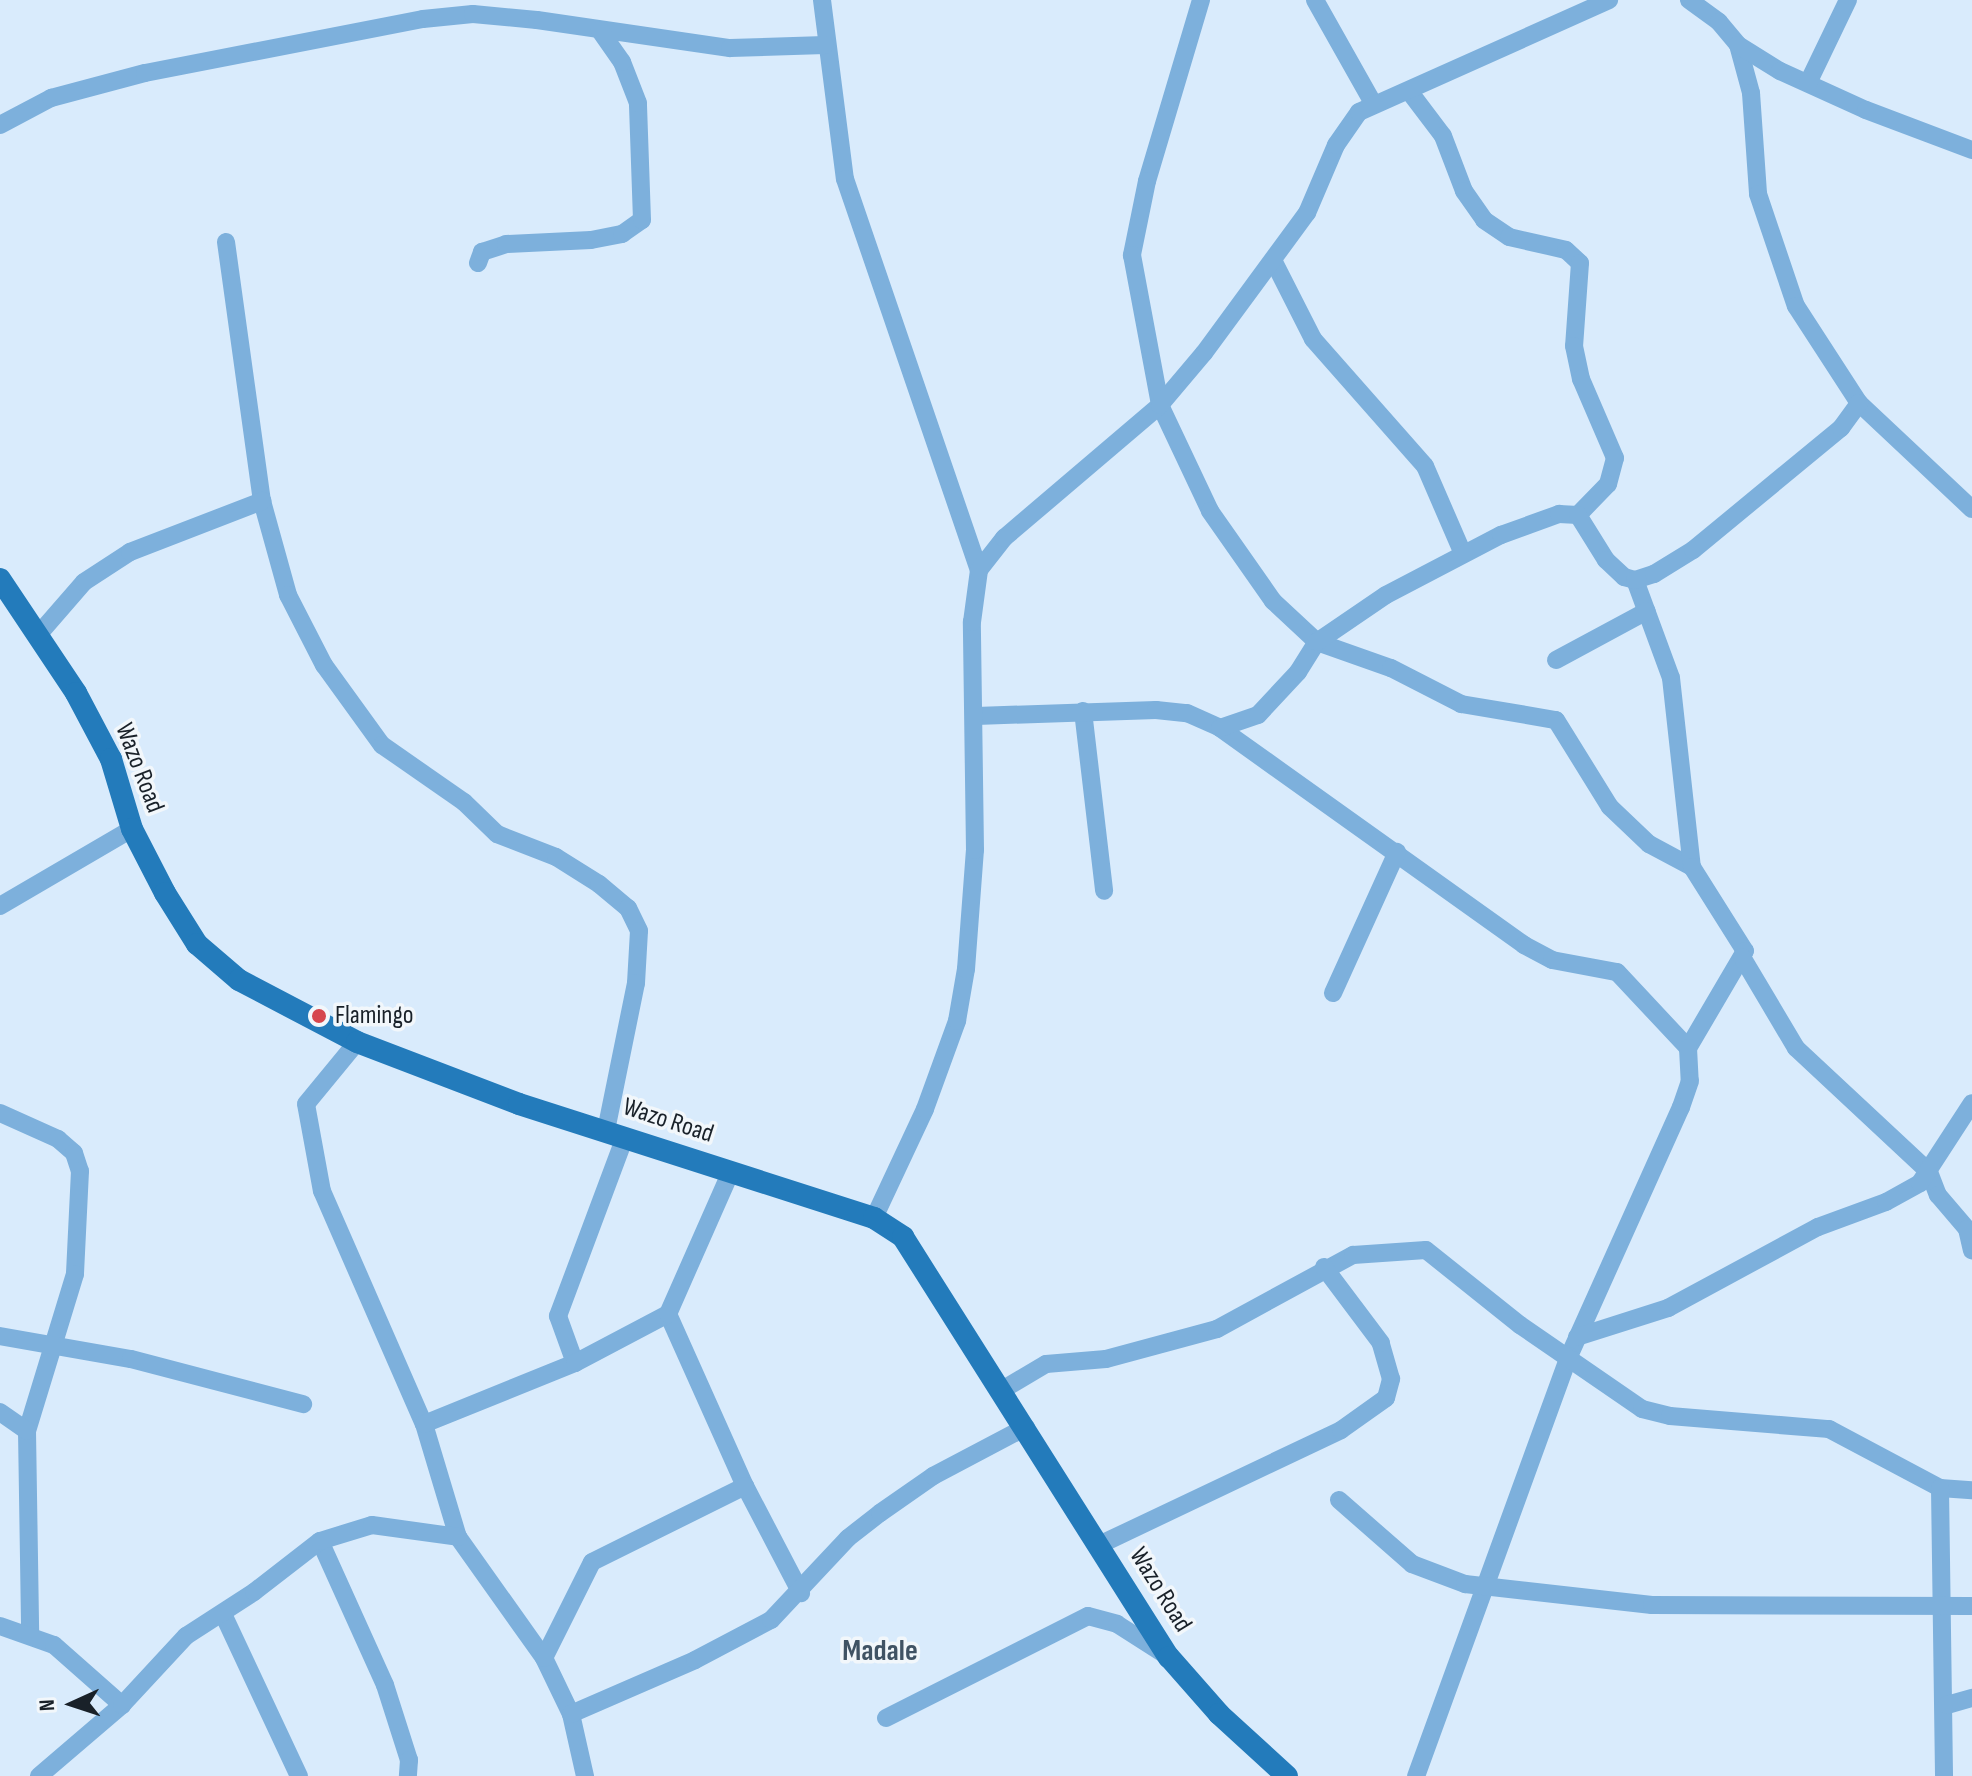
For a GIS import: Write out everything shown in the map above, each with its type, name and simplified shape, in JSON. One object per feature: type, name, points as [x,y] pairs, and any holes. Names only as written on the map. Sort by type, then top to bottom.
[{"type":"main road","name":"Wazo Road","points":[[0,579],[38,635],[111,759],[132,829],[197,944],[239,980],[357,1042],[519,1104],[874,1218],[903,1237],[922,1262],[1169,1657],[1219,1714],[1287,1776]]},
{"type":"street","points":[[822,0],[825,45],[845,179],[979,570],[972,622],[976,716],[972,914],[957,1021],[925,1109],[874,1218]]},
{"type":"street","points":[[1201,0],[1147,181],[1132,255],[1160,405],[1185,464],[1225,533],[1273,601],[1317,642],[1391,668],[1461,704],[1556,720],[1610,807],[1649,844],[1692,867],[1742,941],[1742,957],[1688,1048]]},
{"type":"street","points":[[1315,0],[1373,103]]},
{"type":"street","points":[[979,570],[1004,538],[1160,405],[1275,264],[1318,194],[1348,124],[1373,103],[1409,91],[1609,0]]},
{"type":"street","points":[[1689,0],[1719,22],[1738,45],[1808,83],[1929,137],[1972,150]]},
{"type":"street","points":[[1808,83],[1848,0]]},
{"type":"street","points":[[0,125],[51,98],[145,73],[423,19],[473,14],[730,48],[825,45]]},
{"type":"street","points":[[478,263],[482,252],[506,244],[591,240],[622,234],[642,220],[638,103],[622,62],[600,30]]},
{"type":"street","points":[[1738,45],[1751,93],[1758,194],[1776,256],[1796,306],[1859,403],[1972,509]]},
{"type":"street","points":[[1220,728],[1241,724],[1275,701],[1317,642],[1386,595],[1463,554],[1559,514],[1578,515],[1608,484],[1615,458],[1586,393],[1574,346],[1580,263],[1566,250],[1509,237],[1484,220],[1464,191],[1443,136],[1409,91]]},
{"type":"street","points":[[226,242],[262,501],[288,595],[308,638],[382,745],[464,802],[497,834],[556,857],[628,908],[639,931],[636,983],[615,1134],[558,1316],[575,1363]]},
{"type":"street","points":[[1275,264],[1313,339],[1425,466],[1463,554]]},
{"type":"street","points":[[1635,580],[1693,550],[1841,428],[1859,403]]},
{"type":"street","points":[[38,635],[84,582],[130,552],[262,501]]},
{"type":"street","points":[[1578,515],[1606,560],[1635,580],[1671,678],[1679,724],[1692,867]]},
{"type":"street","points":[[1556,660],[1647,611]]},
{"type":"street","points":[[976,716],[1083,711],[1187,713],[1220,728],[1524,945],[1552,960],[1617,972],[1688,1048],[1691,1073],[1681,1107],[1569,1356],[1416,1776]]},
{"type":"street","points":[[1083,711],[1104,891]]},
{"type":"street","points":[[0,906],[132,829]]},
{"type":"street","points":[[1333,993],[1397,852]]},
{"type":"street","points":[[1742,957],[1796,1048],[1924,1177],[1967,1229],[1972,1250]]},
{"type":"street","points":[[357,1042],[313,1091],[306,1119],[322,1191],[424,1424],[458,1537],[544,1658],[571,1714],[585,1776]]},
{"type":"street","points":[[1577,1337],[1668,1308],[1818,1227],[1886,1202],[1924,1177],[1972,1103]]},
{"type":"street","points":[[0,1113],[58,1139],[74,1153],[80,1171],[75,1274],[27,1431],[30,1633]]},
{"type":"street","points":[[424,1424],[575,1363],[668,1314],[731,1171]]},
{"type":"street","points":[[1002,1390],[1046,1364],[1106,1359],[1217,1329],[1324,1267],[1376,1250],[1426,1250],[1569,1356],[1656,1414],[1829,1429],[1940,1488],[1972,1490]]},
{"type":"street","points":[[1099,1545],[1341,1430],[1386,1398],[1391,1379],[1381,1343],[1324,1267]]},
{"type":"street","points":[[668,1314],[745,1486],[801,1593]]},
{"type":"street","points":[[0,1336],[55,1343],[303,1404]]},
{"type":"street","points":[[0,1412],[27,1431]]},
{"type":"street","points":[[571,1714],[747,1634],[801,1593],[829,1557],[880,1513],[933,1476],[1026,1427]]},
{"type":"street","points":[[544,1658],[592,1562],[745,1486]]},
{"type":"street","points":[[1940,1488],[1947,1705],[1944,1776]]},
{"type":"street","points":[[1339,1500],[1412,1564],[1436,1576],[1487,1587],[1652,1605],[1972,1606]]},
{"type":"street","points":[[39,1776],[122,1705],[186,1636],[223,1614],[320,1541],[372,1525],[458,1537]]},
{"type":"street","points":[[320,1541],[385,1685],[409,1760],[408,1776]]},
{"type":"street","points":[[223,1614],[299,1776]]},
{"type":"street","points":[[886,1718],[1088,1616],[1117,1624],[1169,1657]]},
{"type":"street","points":[[0,1626],[30,1633],[54,1645],[122,1705]]},
{"type":"street","points":[[1947,1705],[1972,1698]]},
{"type":"place","name":"Flamingo","points":[[319,1016]]},
{"type":"district","name":"Madale","points":[[880,1651]]}]
